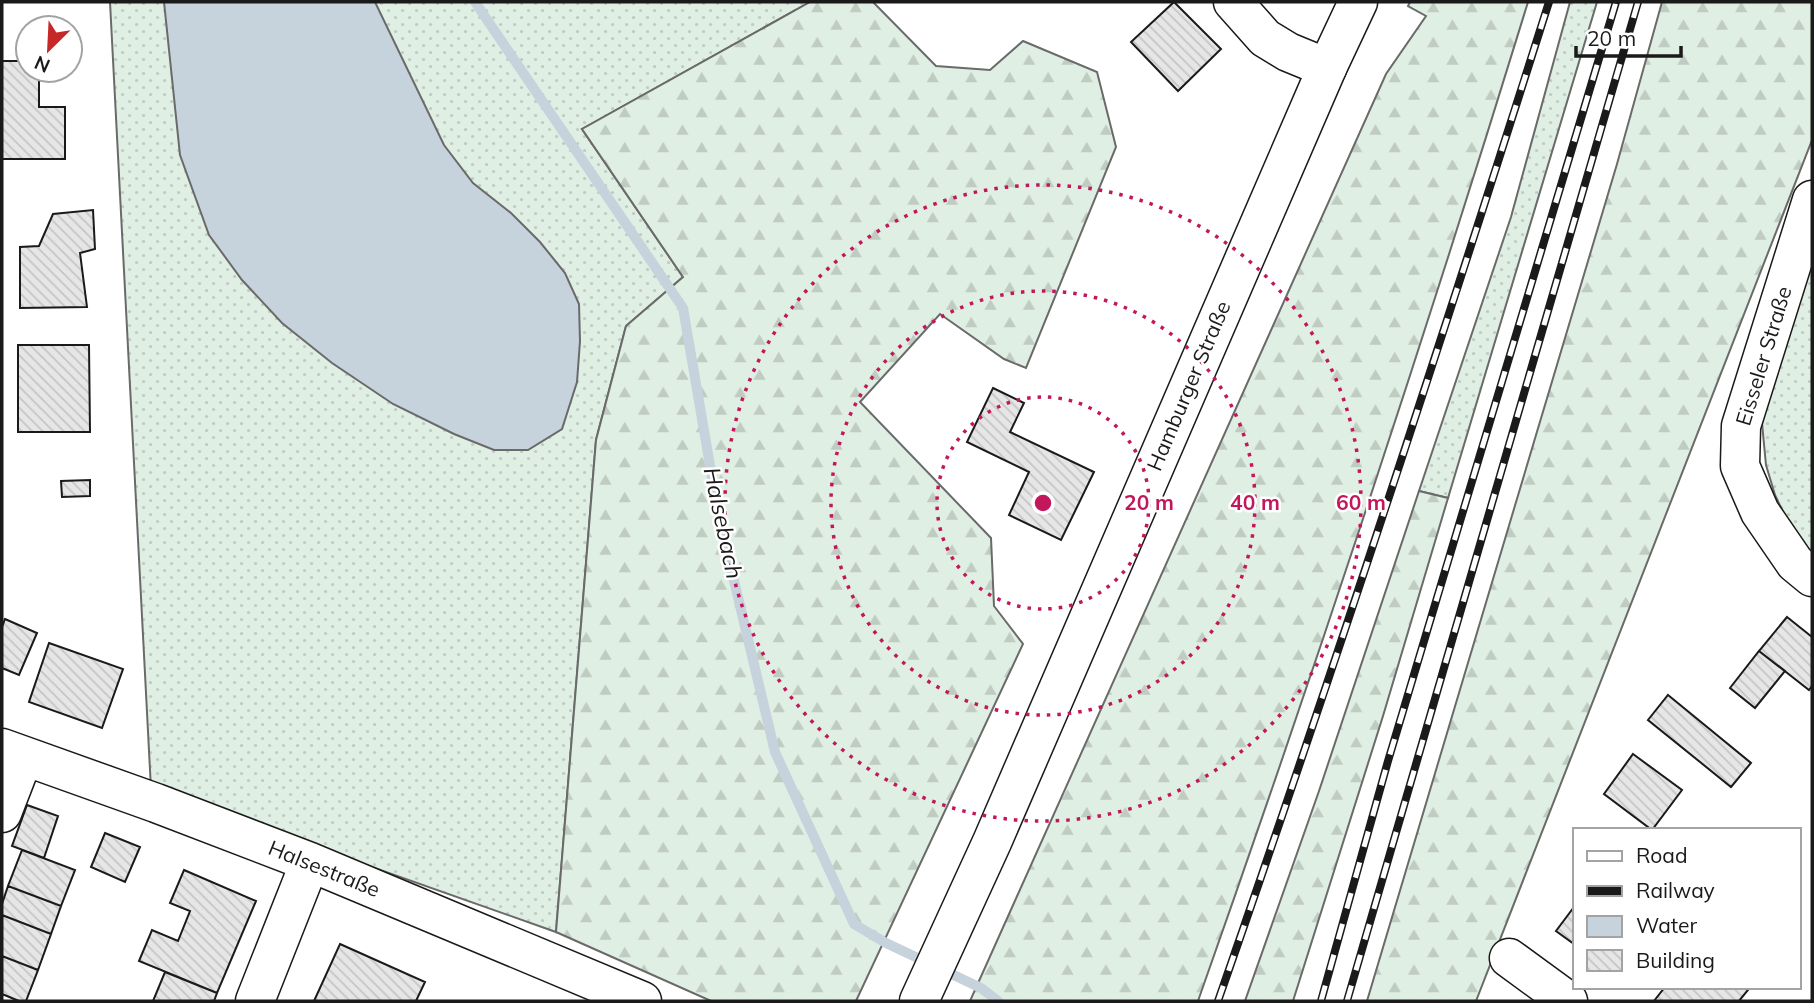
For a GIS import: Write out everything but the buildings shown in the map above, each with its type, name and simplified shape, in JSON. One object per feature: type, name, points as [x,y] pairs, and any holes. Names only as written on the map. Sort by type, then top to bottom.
[{"type":"street","points":[[1233,2],[1265,38],[1288,52],[1327,68]]},
{"type":"street","name":"Hamburger Straße","points":[[921,997],[1358,2]]},
{"type":"street","name":"Eisseler Straße","points":[[1812,200],[1741,426],[1740,466],[1760,512],[1795,563],[1812,577]]},
{"type":"street","points":[[2,813],[13,752]]},
{"type":"street","name":"Halsestraße","points":[[13,752],[310,862],[642,1001]]},
{"type":"street","points":[[256,1001],[310,862]]},
{"type":"street","points":[[1508,958],[1568,1001]]},
{"type":"green space","points":[[110,2],[810,2],[582,129],[683,277],[626,326],[596,440],[556,932],[151,789]]},
{"type":"green space","points":[[810,2],[873,2],[936,66],[990,70],[1023,41],[1097,72],[1116,147],[1026,368],[1004,359],[940,314],[860,402],[991,538],[994,606],[1023,644],[856,1001],[711,1001],[556,932],[596,440],[626,326],[683,277],[582,129]]},
{"type":"green space","points":[[1410,2],[1528,2],[1368,503],[1198,1001],[970,1001],[1386,74],[1426,16],[1408,6]]},
{"type":"green space","points":[[1570,2],[1597,2],[1448,498],[1419,491],[1511,217]]},
{"type":"green space","points":[[1662,2],[1812,2],[1812,140],[1476,1001],[1367,1001],[1617,164]]},
{"type":"green space","points":[[1808,269],[1812,272],[1812,555],[1787,520],[1775,495],[1766,465],[1762,423],[1774,375]]},
{"type":"green space","points":[[1419,491],[1448,498],[1293,1001],[1245,1001],[1319,791]]},
{"type":"water","points":[[164,2],[375,2],[444,145],[473,183],[511,213],[540,242],[565,273],[579,304],[577,382],[562,429],[528,450],[494,450],[393,404],[332,363],[282,323],[242,280],[209,235],[180,155]]},
{"type":"waterway","name":"Halsebach","points":[[475,2],[683,308],[719,518],[775,752],[854,924],[886,943],[981,988],[998,1001]]},
{"type":"railway","points":[[1218,1001],[1387,503],[1549,2]]},
{"type":"railway","points":[[1321,1001],[1388,761],[1616,2]]},
{"type":"railway","points":[[1347,1001],[1638,2]]}]
